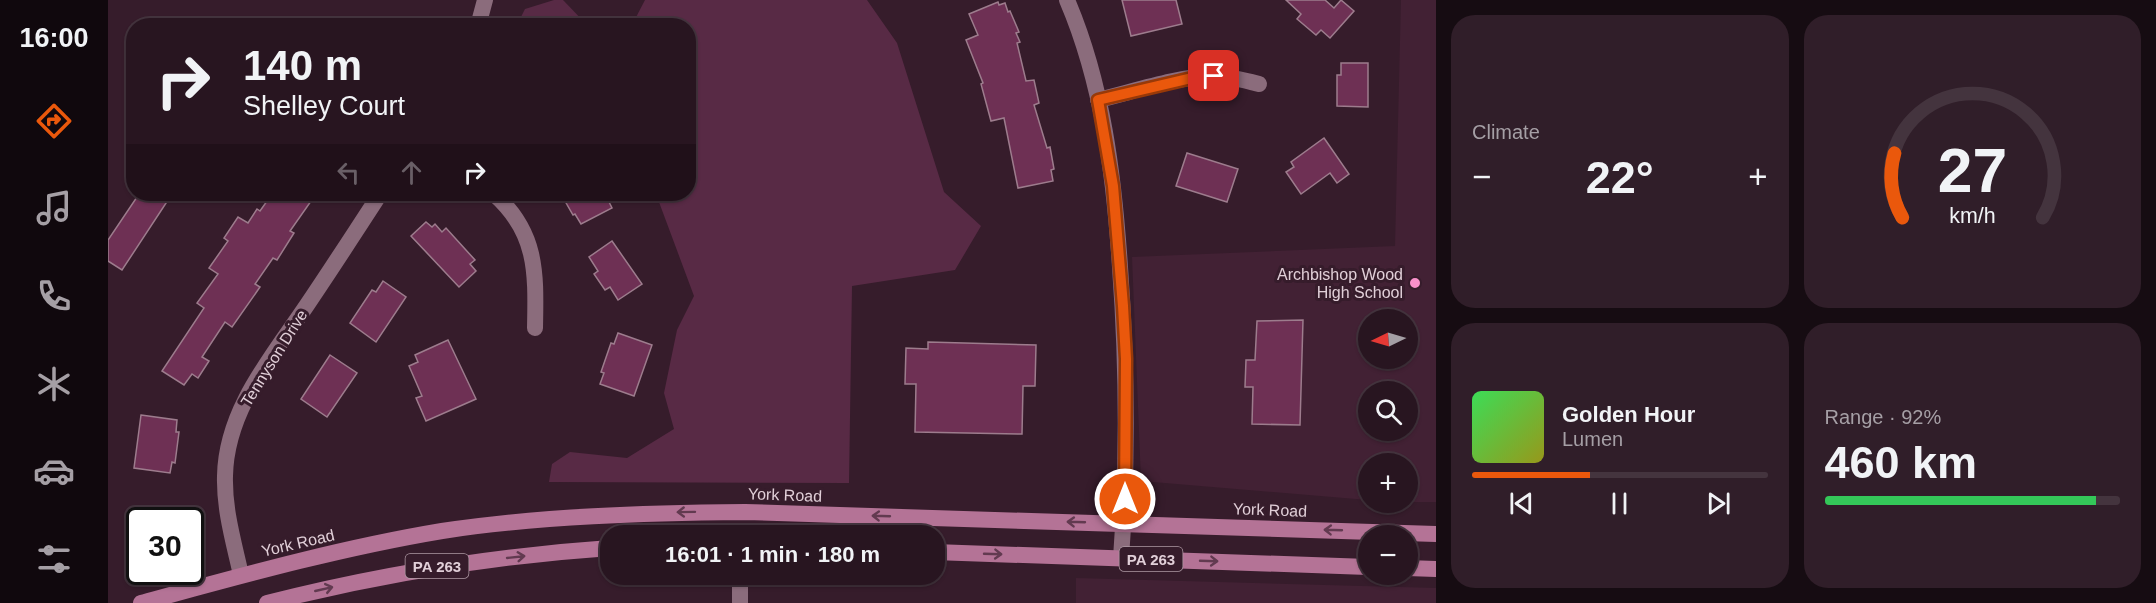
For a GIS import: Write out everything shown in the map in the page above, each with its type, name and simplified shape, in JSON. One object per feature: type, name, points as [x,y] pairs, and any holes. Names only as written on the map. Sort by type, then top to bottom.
[{"type":"highway","name":"York Road","points":[[141,603],[242,575],[347,550],[440,532],[550,518],[658,512],[745,512],[1436,534]]},
{"type":"highway","name":"PA 263","points":[[267,603],[326,588],[453,564],[600,549]]},
{"type":"highway","name":"PA 263","points":[[945,552],[1358,567]]},
{"type":"highway","points":[[1418,568],[1436,569]]},
{"type":"street","points":[[480,18],[485,0]]},
{"type":"street","points":[[1067,0],[1098,100],[1112,175],[1126,359],[1123,524],[1120,558]]},
{"type":"street","points":[[1098,100],[1196,77],[1214,76],[1259,84]]},
{"type":"street","name":"Tennyson Drive","points":[[242,575],[227,514],[225,475],[234,425],[254,384],[375,201]]},
{"type":"street","points":[[501,201],[515,216],[533,257],[536,274],[535,328]]},
{"type":"street","points":[[740,585],[740,603]]},
{"type":"shaded area","points":[[554,0],[563,0],[580,18],[520,18],[525,9]]},
{"type":"shaded area","points":[[645,0],[867,0],[897,43],[944,192],[981,226],[955,270],[852,286],[849,483],[549,482],[552,464],[570,452],[627,458],[674,429],[664,393],[677,330],[694,296],[659,201],[696,201],[696,18],[636,18]]},
{"type":"shaded area","points":[[1401,0],[1436,0],[1436,502],[1418,502],[1418,453],[1358,453],[1358,499],[1141,481],[1132,257],[1395,246]]},
{"type":"shaded area","points":[[1076,578],[1436,588],[1436,603],[1076,603]]},
{"type":"building","points":[[1122,0],[1176,0],[1182,24],[1131,36]]},
{"type":"building","points":[[1286,0],[1325,0],[1334,8],[1341,0],[1354,11],[1330,38],[1321,30],[1316,35],[1297,19],[1301,14]]},
{"type":"building","points":[[998,2],[999,5],[1005,3],[1019,32],[1016,33],[1020,42],[1017,43],[1026,81],[1034,80],[1039,103],[1034,105],[1047,148],[1050,147],[1054,169],[1051,170],[1053,181],[1018,188],[1004,118],[991,121],[981,84],[983,83],[966,40],[978,35],[969,14]]},
{"type":"building","points":[[1341,63],[1368,63],[1368,107],[1337,106],[1337,75],[1341,75]]},
{"type":"building","points":[[1324,138],[1349,174],[1337,183],[1330,173],[1301,194],[1286,172],[1294,167],[1291,162]]},
{"type":"building","points":[[1187,153],[1238,169],[1227,202],[1176,186]]},
{"type":"building","points":[[134,201],[167,201],[122,270],[108,261],[108,240]]},
{"type":"building","points":[[267,201],[311,201],[290,231],[294,233],[277,260],[273,258],[255,284],[260,287],[232,327],[225,322],[202,357],[209,361],[198,378],[192,374],[184,385],[162,371],[204,308],[197,303],[218,274],[209,268],[228,241],[224,238],[238,217],[248,223],[257,209],[260,211]]},
{"type":"building","points":[[565,201],[608,201],[612,208],[581,224],[575,214],[573,215]]},
{"type":"building","points":[[426,222],[432,227],[435,224],[442,232],[446,228],[475,260],[470,264],[476,271],[459,287],[411,236]]},
{"type":"building","points":[[612,241],[642,284],[618,300],[610,287],[605,290],[594,274],[598,271],[589,257]]},
{"type":"building","points":[[383,281],[406,297],[376,342],[350,323],[372,290],[376,292]]},
{"type":"building","points":[[1303,320],[1300,425],[1252,424],[1253,387],[1245,387],[1246,360],[1255,360],[1257,321]]},
{"type":"building","points":[[618,333],[652,345],[634,396],[600,384],[604,373],[601,372],[611,343],[614,344]]},
{"type":"building","points":[[448,340],[476,399],[426,421],[416,398],[422,396],[409,366],[418,362],[415,355]]},
{"type":"building","points":[[928,342],[1036,345],[1035,386],[1023,386],[1022,434],[915,432],[916,384],[905,384],[906,348],[928,349]]},
{"type":"building","points":[[330,355],[357,373],[327,417],[301,399]]},
{"type":"building","points":[[141,415],[177,420],[176,432],[179,432],[175,463],[172,462],[170,473],[134,468]]},
{"type":"place","name":"Archbishop Wood High School","points":[[1415,283]]},
{"type":"route","points":[[1125,499],[1126,359],[1123,306],[1116,208],[1098,100],[1196,77],[1214,76]]}]
